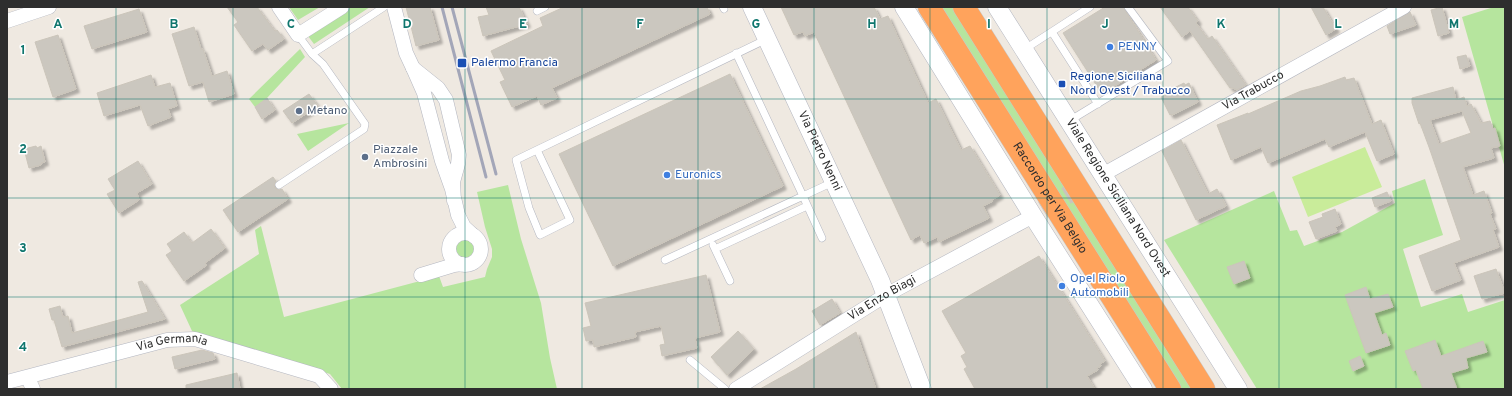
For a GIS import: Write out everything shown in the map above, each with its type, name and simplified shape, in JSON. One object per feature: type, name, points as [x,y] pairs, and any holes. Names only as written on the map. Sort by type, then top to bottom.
[{"type":"highway","name":"Raccordo per Via Belgio","points":[[929,7],[1170,389]]},
{"type":"highway","points":[[964,7],[1204,389]]},
{"type":"street","points":[[7,21],[49,7]]},
{"type":"street","points":[[279,7],[298,35],[342,7]]},
{"type":"street","points":[[394,7],[406,53],[424,93],[458,215],[464,227],[475,237],[480,246],[479,256],[472,263],[456,260],[436,271],[422,275]]},
{"type":"street","name":"Via Pietro Nenni","points":[[752,7],[886,295],[922,389]]},
{"type":"street","points":[[904,7],[1038,213],[1143,389]]},
{"type":"street","name":"Viale Regione Siciliana Nord Ovest","points":[[997,7],[1069,121],[1096,179],[1238,389]]},
{"type":"street","name":"Via Trabucco","points":[[1096,179],[1404,7]]},
{"type":"street","points":[[413,68],[438,88],[446,100],[459,155],[453,182],[454,201]]},
{"type":"street","name":"Via Enzo Biagi","points":[[736,389],[886,295],[1038,213]]},
{"type":"street","points":[[456,260],[449,248],[458,225],[458,215]]},
{"type":"street","points":[[452,239],[460,234],[466,233],[475,237]]},
{"type":"street","name":"Via Germania","points":[[7,382],[30,383],[167,340],[195,339],[320,376],[331,389]]},
{"type":"lane","points":[[312,54],[384,7]]},
{"type":"lane","points":[[537,11],[545,7]]},
{"type":"lane","points":[[1024,50],[1090,7]]},
{"type":"lane","points":[[1069,121],[1168,61],[1128,7]]},
{"type":"lane","points":[[1052,32],[1098,104]]},
{"type":"lane","points":[[279,185],[360,132],[365,126],[324,64],[312,54],[298,35]]},
{"type":"lane","points":[[537,150],[570,220],[540,235],[528,208],[516,160],[767,39]]},
{"type":"lane","points":[[736,53],[822,238]]},
{"type":"lane","points":[[665,260],[834,181]]},
{"type":"lane","points":[[715,249],[807,206]]},
{"type":"lane","points":[[710,239],[730,280]]},
{"type":"lane","points":[[690,360],[725,389]]},
{"type":"green space","points":[[289,7],[320,7],[298,20]]},
{"type":"green space","points":[[351,7],[370,7],[314,44],[308,36]]},
{"type":"green space","points":[[940,7],[956,7],[1195,389],[1179,389]]},
{"type":"green space","points":[[1494,7],[1505,7],[1505,168],[1462,17]]},
{"type":"green space","points":[[300,49],[305,57],[267,98],[255,107],[249,99]]},
{"type":"green space","points":[[349,123],[308,151],[297,134]]},
{"type":"green space","points":[[1365,147],[1382,187],[1308,217],[1292,177]]},
{"type":"green space","points":[[1425,179],[1443,235],[1403,249],[1421,307],[1462,294],[1468,312],[1505,300],[1505,389],[1257,389],[1164,240],[1274,191],[1290,231],[1297,230],[1304,246],[1342,232],[1395,203],[1392,191]]},
{"type":"green space","points":[[508,185],[521,239],[541,303],[550,358],[557,389],[342,389],[330,374],[192,331],[180,305],[259,254],[255,230],[261,226],[284,317],[439,276],[443,287],[485,277],[492,257],[492,249],[477,192]]},
{"type":"green space","points":[[461,240],[469,240],[474,245],[472,256],[469,258],[461,258],[456,253],[456,245]]},
{"type":"building","points":[[227,7],[257,7],[275,31],[277,30],[284,39],[268,50],[263,44],[252,51],[234,25],[238,22]]},
{"type":"building","points":[[406,7],[430,7],[439,40],[416,46]]},
{"type":"building","points":[[486,7],[519,7],[527,24],[483,36],[478,17],[489,15]]},
{"type":"building","points":[[564,7],[707,7],[710,14],[552,88],[557,98],[541,105],[537,96],[512,107],[500,82],[505,80],[491,51],[543,26],[540,18]]},
{"type":"building","points":[[781,7],[874,7],[880,19],[888,16],[928,103],[936,99],[961,150],[970,146],[1000,195],[992,200],[993,201],[983,206],[989,218],[939,242],[937,237],[924,243],[920,235],[911,240],[814,32],[805,36],[803,32],[794,35]]},
{"type":"building","name":"PENNY","points":[[1105,7],[1123,7],[1156,60],[1102,94],[1063,33]]},
{"type":"building","points":[[1160,7],[1188,7],[1198,21],[1196,23],[1208,39],[1212,36],[1246,85],[1237,90],[1230,88],[1190,31],[1182,37]]},
{"type":"building","points":[[1311,7],[1323,7],[1336,29],[1326,35]]},
{"type":"building","points":[[1442,7],[1449,33],[1438,36],[1431,10]]},
{"type":"building","points":[[139,9],[147,32],[92,49],[84,26]]},
{"type":"building","points":[[1410,12],[1416,25],[1390,34],[1387,26]]},
{"type":"building","points":[[194,27],[212,76],[227,71],[234,94],[209,102],[203,82],[189,86],[172,34]]},
{"type":"building","points":[[58,35],[76,89],[53,97],[35,42]]},
{"type":"building","points":[[1466,55],[1470,66],[1460,69],[1457,57]]},
{"type":"building","points":[[730,74],[783,186],[613,266],[559,154]]},
{"type":"building","points":[[151,75],[155,87],[170,83],[177,106],[168,109],[171,117],[148,126],[140,105],[104,116],[97,93]]},
{"type":"building","points":[[1345,77],[1346,80],[1354,78],[1372,124],[1381,120],[1394,154],[1377,161],[1365,132],[1329,147],[1325,139],[1268,163],[1261,147],[1231,160],[1217,125],[1248,114],[1301,91]]},
{"type":"building","points":[[1184,83],[1185,85],[1189,83],[1198,102],[1170,115],[1161,97]]},
{"type":"building","points":[[1453,87],[1456,100],[1464,97],[1467,106],[1471,104],[1481,123],[1490,121],[1493,129],[1495,128],[1500,146],[1491,148],[1494,158],[1463,167],[1473,195],[1484,191],[1492,213],[1490,214],[1496,229],[1493,230],[1499,247],[1454,263],[1461,280],[1432,291],[1419,256],[1461,240],[1429,147],[1420,123],[1419,124],[1412,103],[1412,98]],"holes":[[[1462,111],[1471,133],[1439,144],[1430,120]]]},
{"type":"building","points":[[309,94],[318,106],[292,123],[283,111]]},
{"type":"building","points":[[267,98],[275,110],[262,119],[255,107]]},
{"type":"building","points":[[1181,140],[1208,194],[1217,189],[1226,206],[1196,220],[1162,151]]},
{"type":"building","points":[[36,146],[37,148],[41,146],[45,162],[41,163],[41,165],[29,168],[24,149]]},
{"type":"building","points":[[138,161],[152,184],[137,193],[139,200],[119,213],[107,194],[115,190],[108,179]]},
{"type":"building","points":[[273,177],[276,181],[274,185],[275,188],[279,190],[282,189],[288,199],[238,232],[223,210]]},
{"type":"building","points":[[1387,192],[1391,201],[1375,207],[1372,198]]},
{"type":"building","points":[[1335,209],[1341,224],[1335,227],[1337,231],[1316,239],[1309,222],[1323,217],[1322,214]]},
{"type":"building","points":[[211,229],[225,248],[205,263],[207,265],[184,281],[166,255],[172,251],[167,244],[184,232],[192,243]]},
{"type":"building","points":[[1039,256],[1105,361],[1100,364],[1101,366],[1097,368],[1098,370],[1087,376],[1095,389],[975,389],[964,369],[967,367],[961,356],[966,353],[942,311]]},
{"type":"building","points":[[1244,261],[1250,278],[1234,284],[1227,267]]},
{"type":"building","points":[[1496,269],[1505,293],[1482,299],[1474,276]]},
{"type":"building","points":[[706,275],[720,332],[695,338],[697,348],[662,356],[660,345],[665,344],[661,326],[635,332],[636,337],[594,347],[593,340],[586,341],[583,328],[591,326],[585,303]]},
{"type":"building","points":[[142,281],[165,319],[62,347],[49,309],[60,306],[63,317],[68,316],[72,333],[148,312],[138,282]]},
{"type":"building","points":[[1366,287],[1370,299],[1388,294],[1393,307],[1374,313],[1382,335],[1386,333],[1390,345],[1366,353],[1345,295]]},
{"type":"building","points":[[832,299],[840,313],[820,325],[812,311]]},
{"type":"building","points":[[738,331],[754,349],[727,375],[711,357]]},
{"type":"building","points":[[856,332],[876,389],[760,389],[796,369]]},
{"type":"building","points":[[1435,340],[1441,356],[1483,341],[1487,352],[1466,358],[1468,368],[1451,373],[1457,389],[1423,389],[1416,370],[1413,371],[1405,351]]},
{"type":"building","points":[[202,350],[213,353],[215,359],[175,369],[172,357]]},
{"type":"building","points":[[1360,356],[1364,366],[1353,371],[1349,361]]},
{"type":"building","points":[[237,373],[240,389],[186,389],[186,385]]},
{"type":"tunnel","points":[[1043,210],[1089,182]]},
{"type":"railway","points":[[442,7],[486,177]]},
{"type":"railway","points":[[452,7],[496,174]]},
{"type":"place","name":"PENNY","points":[[1110,47]]},
{"type":"place","name":"Palermo Francia","points":[[462,63]]},
{"type":"place","name":"Regione Siciliana Nord Ovest / Trabucco","points":[[1062,84]]},
{"type":"place","name":"Metano","points":[[299,111]]},
{"type":"place","name":"Piazzale Ambrosini","points":[[365,157]]},
{"type":"place","name":"Euronics","points":[[667,175]]},
{"type":"place","name":"Opel Riolo Automobili","points":[[1062,286]]}]
